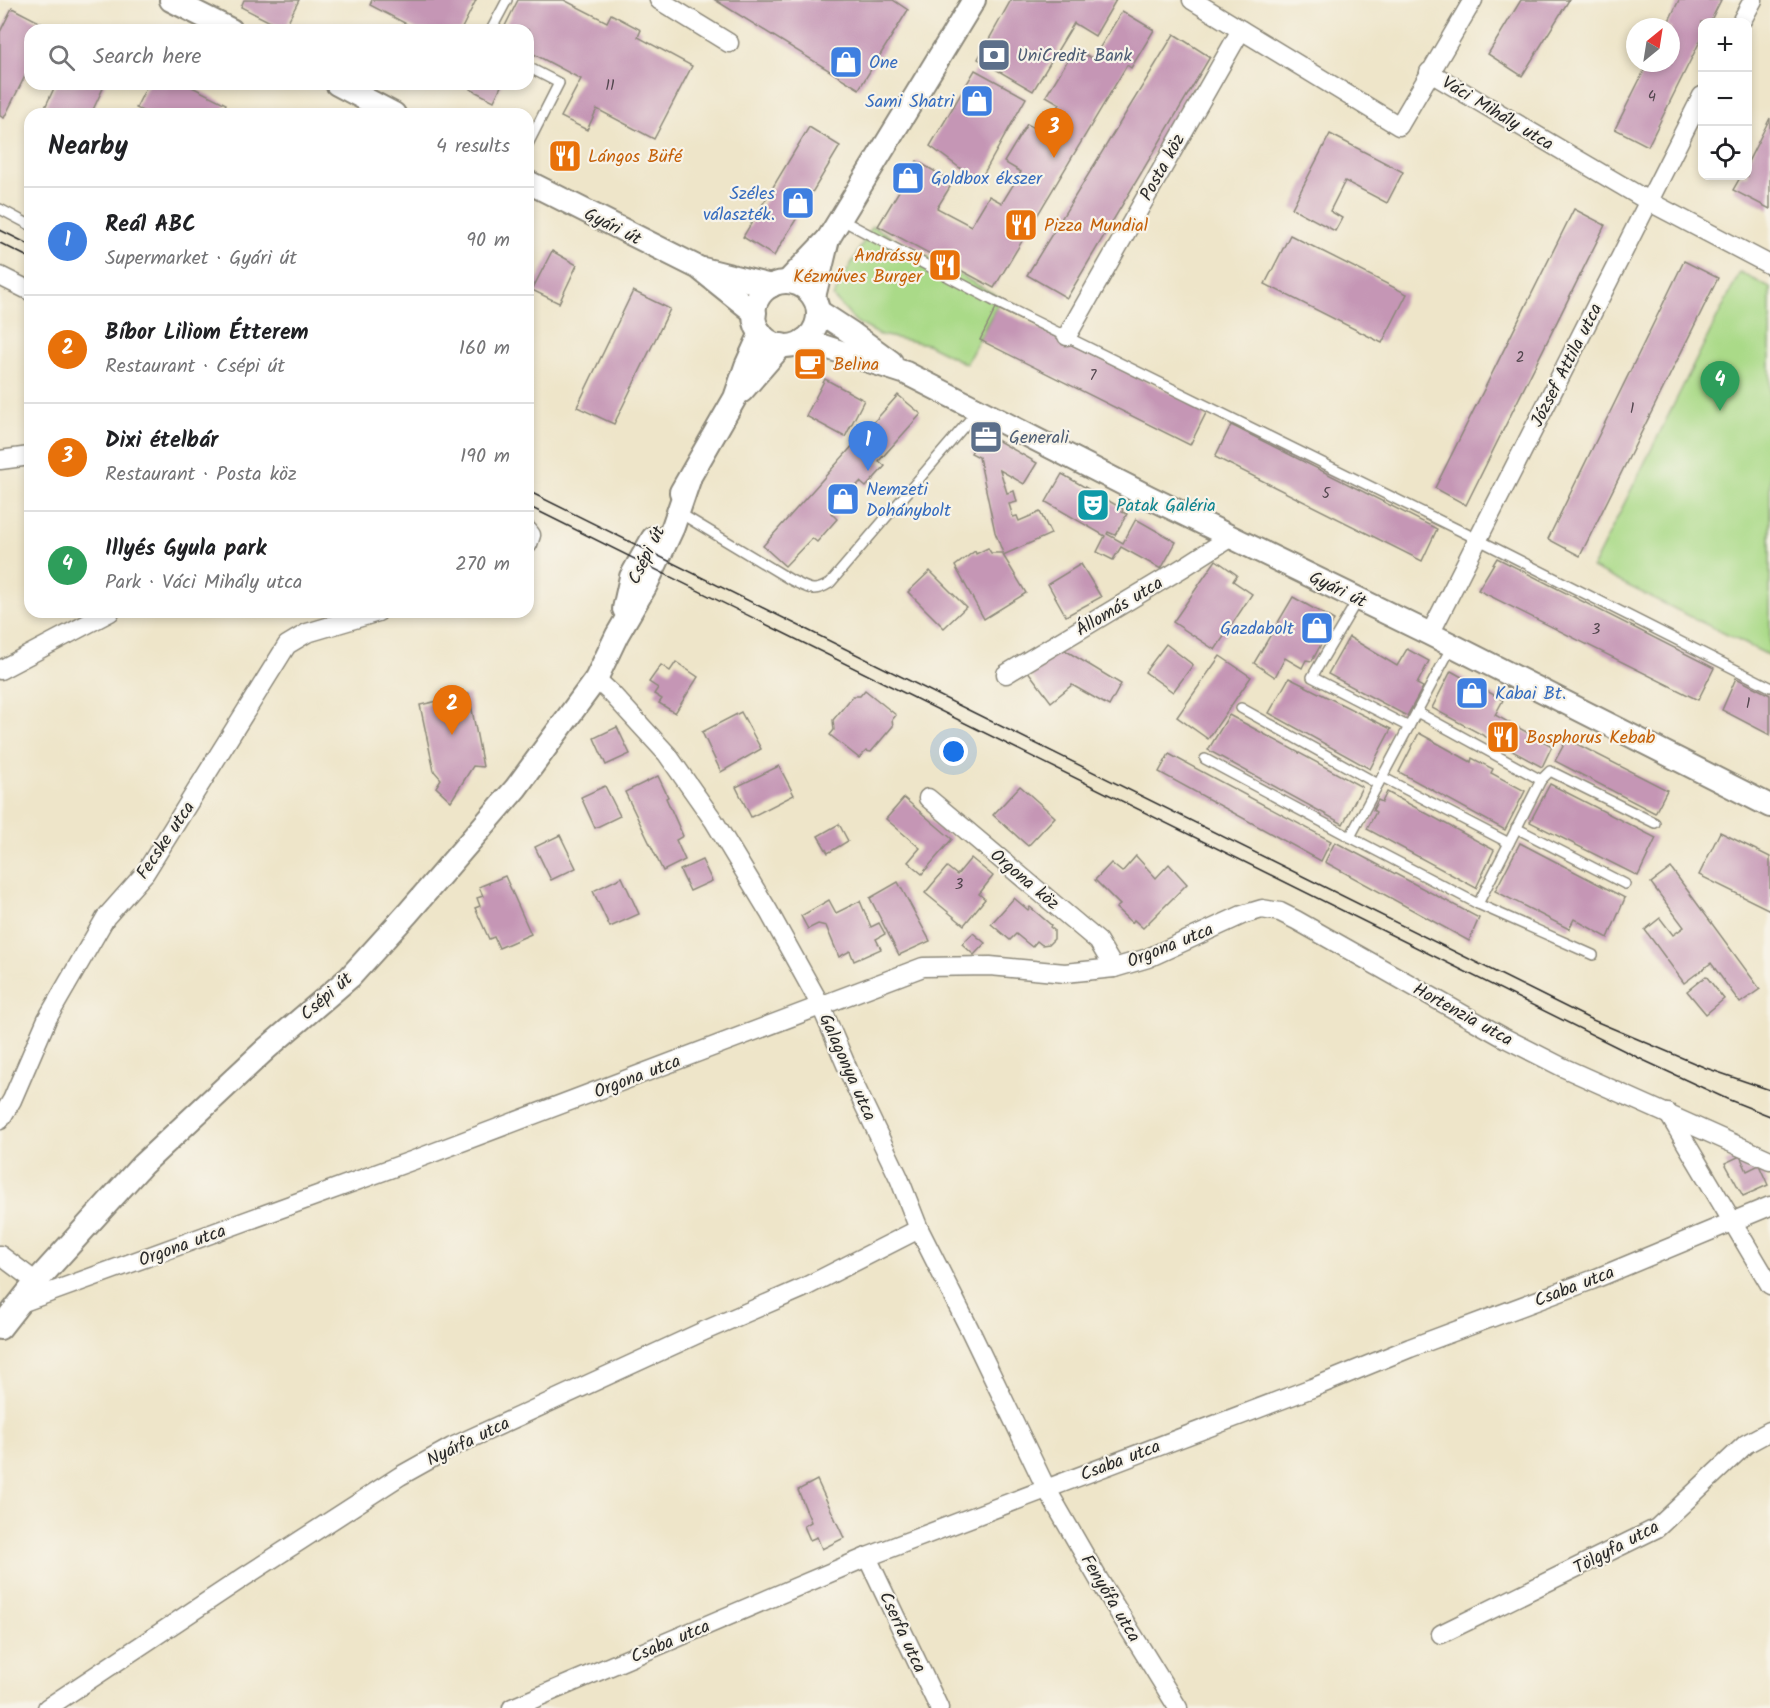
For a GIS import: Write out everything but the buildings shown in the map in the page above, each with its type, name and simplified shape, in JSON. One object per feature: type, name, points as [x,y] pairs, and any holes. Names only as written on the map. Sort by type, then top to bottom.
[{"type":"street","points":[[171,0],[219,24]]},
{"type":"street","points":[[659,0],[729,43]]},
{"type":"street","points":[[828,239],[816,304],[815,328],[793,343],[771,341],[758,323],[759,297],[779,284],[828,239],[974,0]]},
{"type":"street","name":"Váci Mihály utca","points":[[1192,0],[1399,126],[1429,72],[1648,201],[1770,265]]},
{"type":"street","points":[[1429,72],[1473,0]]},
{"type":"street","points":[[1743,18],[1753,0]]},
{"type":"street","name":"Posta köz","points":[[1067,336],[1241,30]]},
{"type":"street","points":[[348,90],[383,108]]},
{"type":"street","name":"József Attila utca","points":[[1430,634],[1698,104]]},
{"type":"street","name":"Gyári út","points":[[534,185],[699,268],[779,284]]},
{"type":"street","name":"Gyári út","points":[[699,268],[758,323]]},
{"type":"street","points":[[0,276],[24,288]]},
{"type":"street","points":[[779,284],[798,284],[807,290],[816,304]]},
{"type":"street","name":"Gyári út","points":[[816,304],[906,374],[1770,806]]},
{"type":"street","name":"Csépi út","points":[[617,635],[631,577],[735,398],[758,323]]},
{"type":"street","name":"Gyári út","points":[[793,343],[906,374]]},
{"type":"street","name":"Csépi út","points":[[735,398],[793,343]]},
{"type":"street","points":[[0,460],[24,457]]},
{"type":"street","name":"Csépi út","points":[[0,1328],[36,1282],[142,1165],[266,1049],[350,977],[516,788],[596,679],[617,635],[645,587],[678,512],[689,480]]},
{"type":"street","name":"Állomás utca","points":[[1006,674],[1231,537]]},
{"type":"street","points":[[0,670],[99,618]]},
{"type":"street","name":"Fecske utca","points":[[0,1120],[12,1100],[46,1019],[106,916],[145,873],[287,645],[307,633],[358,618]]},
{"type":"street","name":"Galagonya utca","points":[[596,679],[668,754],[714,821],[769,912],[820,1006],[899,1178],[919,1229],[1046,1488]]},
{"type":"street","name":"Orgona köz","points":[[928,798],[1098,941],[1114,968]]},
{"type":"street","name":"Orgona utca","points":[[21,1303],[425,1156],[923,967],[990,966],[1065,973],[1114,968],[1148,958],[1242,915],[1262,909]]},
{"type":"street","name":"Hortenzia utca","points":[[1262,909],[1280,912],[1296,920],[1503,1037],[1562,1067],[1770,1160]]},
{"type":"street","points":[[1668,1113],[1770,1285]]},
{"type":"street","name":"Csaba utca","points":[[512,1708],[867,1557],[1592,1280],[1770,1206]]},
{"type":"street","name":"Nyárfa utca","points":[[47,1708],[400,1476],[452,1447],[803,1288],[919,1229]]},
{"type":"street","points":[[0,1255],[36,1282]]},
{"type":"street","name":"Tölgyfa utca","points":[[1441,1634],[1658,1528],[1746,1444],[1770,1431]]},
{"type":"street","name":"Fenyőfa utca","points":[[1046,1488],[1099,1580],[1178,1708]]},
{"type":"street","name":"Cserfa utca","points":[[867,1557],[939,1708]]},
{"type":"lane","points":[[494,24],[507,0]]},
{"type":"lane","points":[[534,71],[559,83],[534,132]]},
{"type":"lane","points":[[0,209],[24,222]]},
{"type":"lane","points":[[840,219],[983,295],[1479,540],[1770,687]]},
{"type":"lane","points":[[678,512],[791,580],[811,590],[820,589],[830,583],[978,411]]},
{"type":"lane","points":[[1358,599],[1312,677],[1409,728]]},
{"type":"lane","points":[[1350,837],[1452,646]]},
{"type":"lane","points":[[1241,708],[1509,843]]},
{"type":"lane","points":[[1417,712],[1541,780]]},
{"type":"lane","points":[[1205,759],[1478,904],[1593,955]]},
{"type":"lane","points":[[1478,904],[1541,780],[1550,771],[1654,823]]},
{"type":"lane","points":[[1516,828],[1625,884]]},
{"type":"green space","points":[[872,226],[1001,298],[966,364],[927,344],[880,335],[856,322],[833,297]]},
{"type":"green space","points":[[1740,272],[1770,288],[1770,656],[1592,568]]},
{"type":"tram line","points":[[0,230],[24,242]]},
{"type":"tram line","points":[[0,243],[24,255]]},
{"type":"tram line","points":[[534,494],[1588,1018],[1706,1068],[1770,1090]]},
{"type":"tram line","points":[[534,509],[1645,1061],[1770,1116]]},
{"type":"place","name":"UniCredit Bank","points":[[994,55]]},
{"type":"place","name":"One","points":[[846,62]]},
{"type":"place","name":"Sami Shatri","points":[[977,101]]},
{"type":"place","name":"Lángos Büfé","points":[[565,156]]},
{"type":"place","name":"Dixi ételbár","points":[[1054,158]]},
{"type":"place","name":"Goldbox ékszer","points":[[908,178]]},
{"type":"place","name":"Széles választék.","points":[[798,203]]},
{"type":"place","name":"Pizza Mundial","points":[[1021,225]]},
{"type":"place","name":"Andrássy Kézműves Burger","points":[[945,265]]},
{"type":"place","name":"Belina","points":[[810,364]]},
{"type":"place","name":"Illyés Gyula park","points":[[1720,411]]},
{"type":"place","name":"Generali","points":[[986,437]]},
{"type":"place","name":"Reál ABC","points":[[868,471]]},
{"type":"place","name":"Nemzeti Dohánybolt","points":[[843,499]]},
{"type":"place","name":"Patak Galéria","points":[[1093,505]]},
{"type":"place","name":"Gazdabolt","points":[[1317,628]]},
{"type":"place","name":"Kabai Bt.","points":[[1472,693]]},
{"type":"place","name":"Bíbor Liliom Étterem","points":[[452,735]]},
{"type":"place","name":"Bosphorus Kebab","points":[[1503,737]]}]
